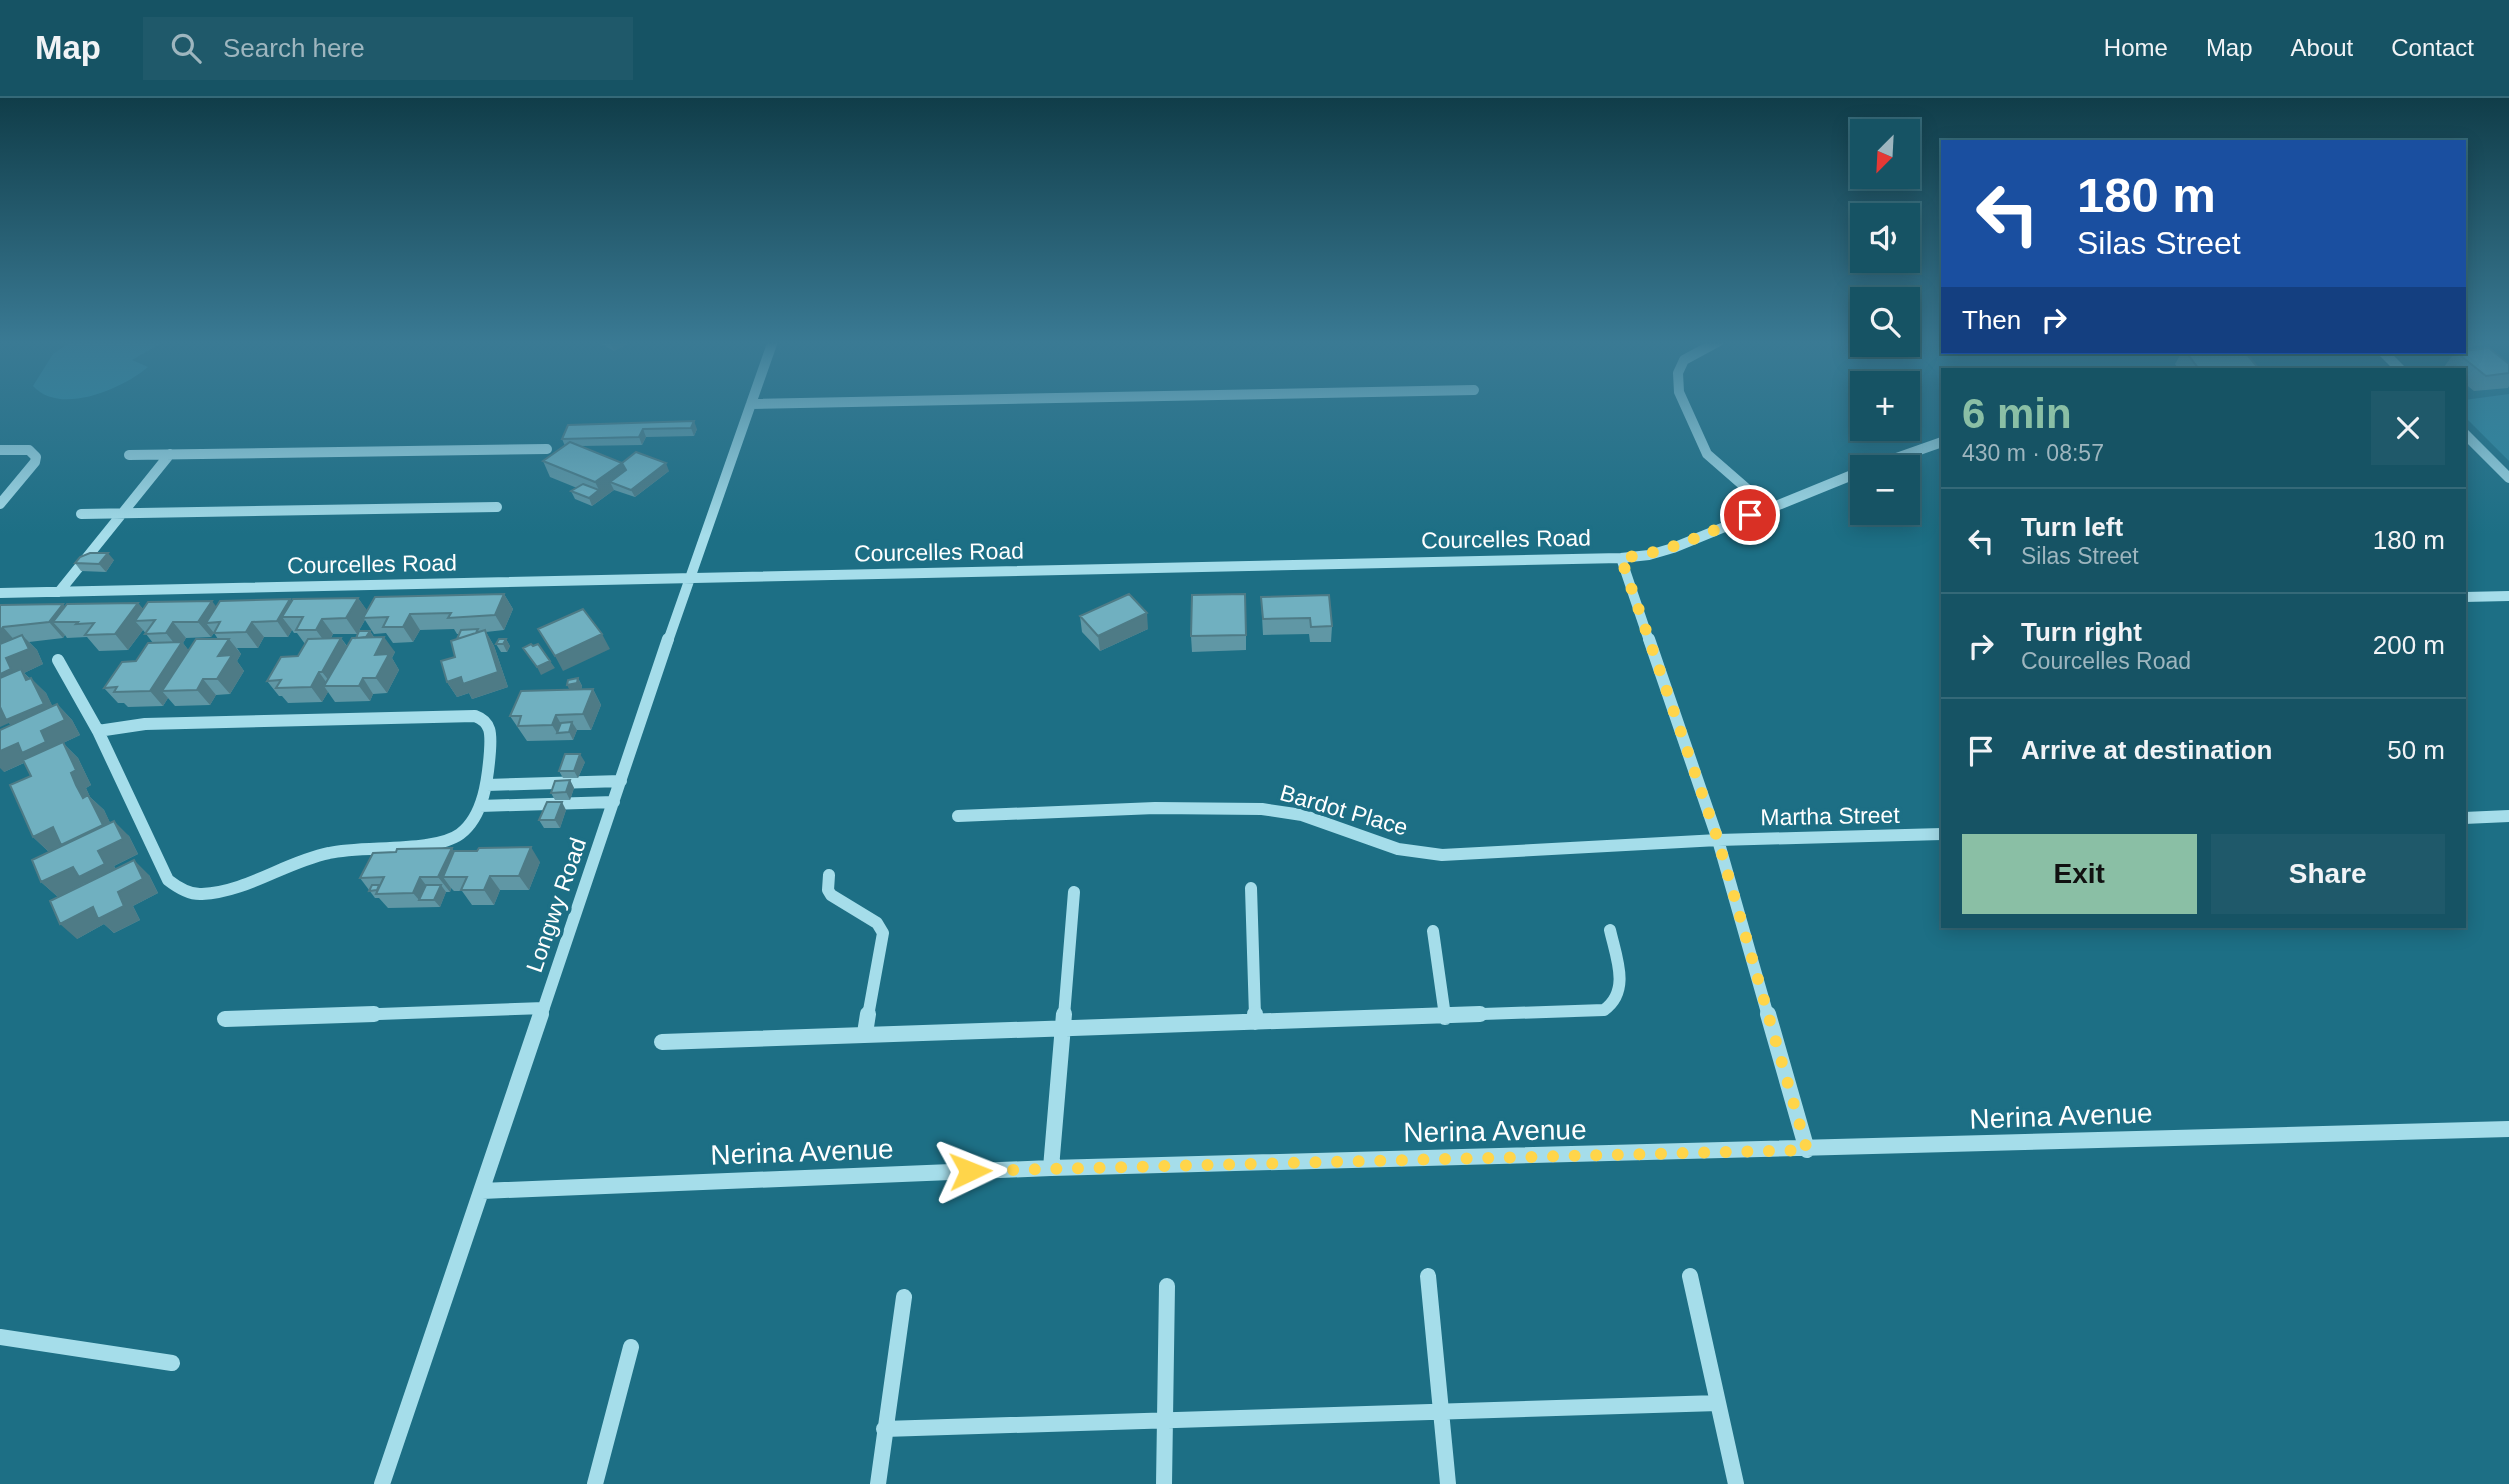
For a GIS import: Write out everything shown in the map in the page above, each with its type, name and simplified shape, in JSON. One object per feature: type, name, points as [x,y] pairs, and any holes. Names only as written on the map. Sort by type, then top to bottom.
[{"type":"street","name":"Longwy Road","points":[[382,1484],[750,406]]},
{"type":"street","points":[[1685,406],[1707,454],[1769,508]]},
{"type":"street","points":[[2466,435],[2509,478]]},
{"type":"street","points":[[1905,455],[1941,442]]},
{"type":"street","points":[[129,455],[547,449]]},
{"type":"street","points":[[0,450],[29,450],[36,457],[36,462],[0,505]]},
{"type":"street","points":[[59,592],[170,454]]},
{"type":"street","name":"Courcelles Road","points":[[0,593],[1621,558],[1649,555],[1673,548],[1850,476]]},
{"type":"street","points":[[81,514],[497,507]]},
{"type":"street","points":[[1621,558],[1718,840],[1807,1150]]},
{"type":"street","points":[[2466,597],[2509,596]]},
{"type":"street","points":[[58,660],[98,731],[111,754],[168,880],[179,888],[199,895],[230,889],[326,853],[364,847],[439,844],[455,838],[467,828],[480,806],[487,785],[491,737],[489,726],[483,719],[475,716],[145,724],[98,731]]},
{"type":"street","points":[[487,785],[621,781]]},
{"type":"street","points":[[480,806],[614,802]]},
{"type":"street","name":"Bardot Place","points":[[958,816],[1155,808],[1262,808],[1302,815],[1398,849],[1442,855],[1718,840]]},
{"type":"street","points":[[2466,818],[2509,816]]},
{"type":"street","name":"Martha Street","points":[[1718,840],[1941,835]]},
{"type":"street","points":[[829,875],[828,890],[831,895],[877,923],[883,933],[865,1033]]},
{"type":"street","points":[[1251,888],[1255,1022]]},
{"type":"street","points":[[1051,1168],[1065,1028],[1074,892]]},
{"type":"street","points":[[662,1042],[865,1033],[1604,1010],[1613,1006],[1619,998],[1621,988],[1611,930]]},
{"type":"street","points":[[1433,932],[1445,1017]]},
{"type":"street","points":[[225,1018],[544,1008]]},
{"type":"street","name":"Nerina Avenue","points":[[482,1191],[1051,1168],[1807,1150],[2509,1129]]},
{"type":"street","points":[[1428,1276],[1448,1484]]},
{"type":"street","points":[[1690,1276],[1736,1484]]},
{"type":"street","points":[[1164,1484],[1167,1286]]},
{"type":"street","points":[[878,1484],[904,1297]]},
{"type":"street","points":[[0,1337],[173,1363]]},
{"type":"street","points":[[595,1484],[631,1347]]},
{"type":"street","points":[[884,1429],[1718,1403]]},
{"type":"shaded area","points":[[2466,406],[2509,406],[2509,461],[2466,418]]},
{"type":"building","points":[[694,421],[691,428],[643,429],[639,437],[562,439],[568,425]]},
{"type":"building","points":[[570,442],[622,463],[595,482],[543,461]]},
{"type":"building","points":[[636,452],[666,463],[631,490],[610,482],[626,470],[622,463]]},
{"type":"building","points":[[583,484],[599,490],[589,498],[571,491]]},
{"type":"building","points":[[90,553],[108,553],[99,564],[75,563],[80,557]]},
{"type":"building","points":[[504,594],[495,615],[448,618],[451,613],[410,614],[403,627],[383,627],[388,617],[363,618],[375,597]]},
{"type":"building","points":[[1129,594],[1147,613],[1098,636],[1080,616]]},
{"type":"building","points":[[1245,594],[1246,635],[1191,636],[1192,595]]},
{"type":"building","points":[[1329,595],[1332,626],[1311,627],[1310,618],[1263,619],[1261,597]]},
{"type":"building","points":[[358,598],[346,618],[322,619],[316,630],[296,630],[303,617],[282,617],[293,599]]},
{"type":"building","points":[[290,599],[277,621],[252,622],[246,632],[214,633],[220,622],[206,623],[220,601]]},
{"type":"building","points":[[212,601],[198,622],[173,622],[166,633],[145,634],[155,620],[135,621],[148,602]]},
{"type":"building","points":[[138,603],[115,634],[85,635],[94,623],[53,622],[67,604]]},
{"type":"building","points":[[63,604],[49,622],[3,627],[0,631],[0,605]]},
{"type":"building","points":[[583,609],[602,634],[555,656],[538,629]]},
{"type":"building","points":[[478,629],[476,633],[457,639],[461,630]]},
{"type":"building","points":[[485,630],[498,672],[463,684],[461,677],[447,682],[441,661],[455,657],[451,641]]},
{"type":"building","points":[[359,631],[370,631],[366,637],[356,638]]},
{"type":"building","points":[[22,635],[29,649],[6,658],[11,669],[0,674],[0,644]]},
{"type":"building","points":[[384,637],[375,655],[389,654],[376,678],[363,678],[359,686],[324,686],[352,638]]},
{"type":"building","points":[[341,638],[311,687],[276,688],[281,680],[267,681],[281,657],[298,656],[308,639]]},
{"type":"building","points":[[196,639],[229,639],[218,656],[232,655],[217,679],[203,679],[197,690],[162,691]]},
{"type":"building","points":[[499,639],[506,639],[503,644],[496,644]]},
{"type":"building","points":[[182,642],[150,691],[114,692],[117,687],[104,688],[122,662],[136,661],[148,643]]},
{"type":"building","points":[[538,644],[550,661],[537,667],[523,648]]},
{"type":"building","points":[[21,669],[26,680],[31,678],[44,704],[6,720],[0,707],[0,678]]},
{"type":"building","points":[[578,678],[577,683],[567,685],[568,680]]},
{"type":"building","points":[[593,689],[583,714],[556,715],[552,725],[518,726],[521,716],[510,716],[521,691]]},
{"type":"building","points":[[57,704],[65,720],[41,731],[46,742],[22,753],[18,743],[0,751],[0,730]]},
{"type":"building","points":[[572,722],[569,732],[557,733],[561,723]]},
{"type":"building","points":[[63,742],[76,770],[71,773],[76,785],[83,798],[88,795],[103,825],[61,845],[53,827],[33,837],[10,785],[31,776],[23,760]]},
{"type":"building","points":[[565,754],[580,754],[574,771],[559,771]]},
{"type":"building","points":[[570,780],[566,792],[551,793],[555,781]]},
{"type":"building","points":[[547,802],[562,802],[555,820],[539,820]]},
{"type":"building","points":[[114,821],[123,839],[98,851],[105,864],[79,877],[73,867],[41,882],[32,860]]},
{"type":"building","points":[[531,847],[519,876],[490,876],[484,890],[461,890],[467,877],[443,877],[454,851]]},
{"type":"building","points":[[452,848],[438,877],[420,877],[413,893],[376,894],[384,877],[360,878],[373,853],[396,852],[397,849]]},
{"type":"building","points":[[134,860],[143,879],[118,892],[124,906],[98,919],[93,907],[60,924],[50,901]]},
{"type":"building","points":[[372,885],[379,885],[377,890],[369,891]]},
{"type":"building","points":[[426,885],[441,885],[434,900],[419,900]]},
{"type":"route","points":[[970,1171],[1807,1150],[1718,840],[1621,558],[1649,555],[1673,548],[1750,515]]}]
